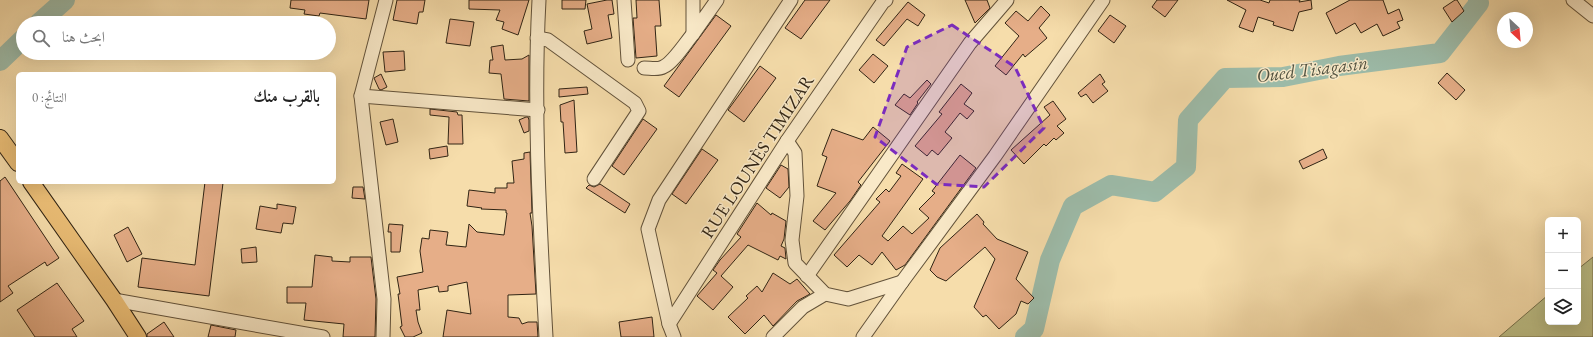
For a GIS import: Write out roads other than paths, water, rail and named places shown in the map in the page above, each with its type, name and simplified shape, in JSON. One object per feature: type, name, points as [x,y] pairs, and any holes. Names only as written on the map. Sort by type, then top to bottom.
[{"type":"main road","points":[[0,138],[16,160]]},
{"type":"main road","points":[[32,184],[114,300],[138,337]]},
{"type":"street","points":[[383,337],[384,299],[362,96],[386,0]]},
{"type":"street","points":[[539,0],[537,38],[538,110],[541,241],[546,337]]},
{"type":"street","points":[[624,0],[628,60]]},
{"type":"street","points":[[693,0],[694,34]]},
{"type":"street","points":[[644,68],[663,68],[694,34],[717,0]]},
{"type":"street","points":[[674,337],[648,229],[659,200],[791,0]]},
{"type":"street","name":"RUE LOUNÈS TIMIZAR","points":[[670,324],[787,141],[883,2],[886,0]]},
{"type":"street","points":[[807,276],[970,43],[1007,0]]},
{"type":"street","points":[[1573,0],[1593,16]]},
{"type":"street","points":[[863,337],[995,156],[1096,3]]},
{"type":"street","points":[[537,38],[548,40],[635,103],[639,111],[594,179]]},
{"type":"street","points":[[362,96],[538,110]]},
{"type":"street","points":[[787,141],[795,153],[797,196],[792,240],[795,263],[825,294],[848,299],[902,282]]},
{"type":"street","points":[[773,337],[803,307],[825,294]]},
{"type":"street","points":[[114,300],[323,337]]},
{"type":"waterway","points":[[47,16],[65,0]]},
{"type":"waterway","name":"Oued Tisagasin","points":[[1025,337],[1034,329],[1050,260],[1073,206],[1111,185],[1155,192],[1186,167],[1188,120],[1225,78],[1283,77],[1339,66],[1440,53],[1479,3],[1478,0]]},
{"type":"waterway","points":[[0,61],[16,46]]}]
